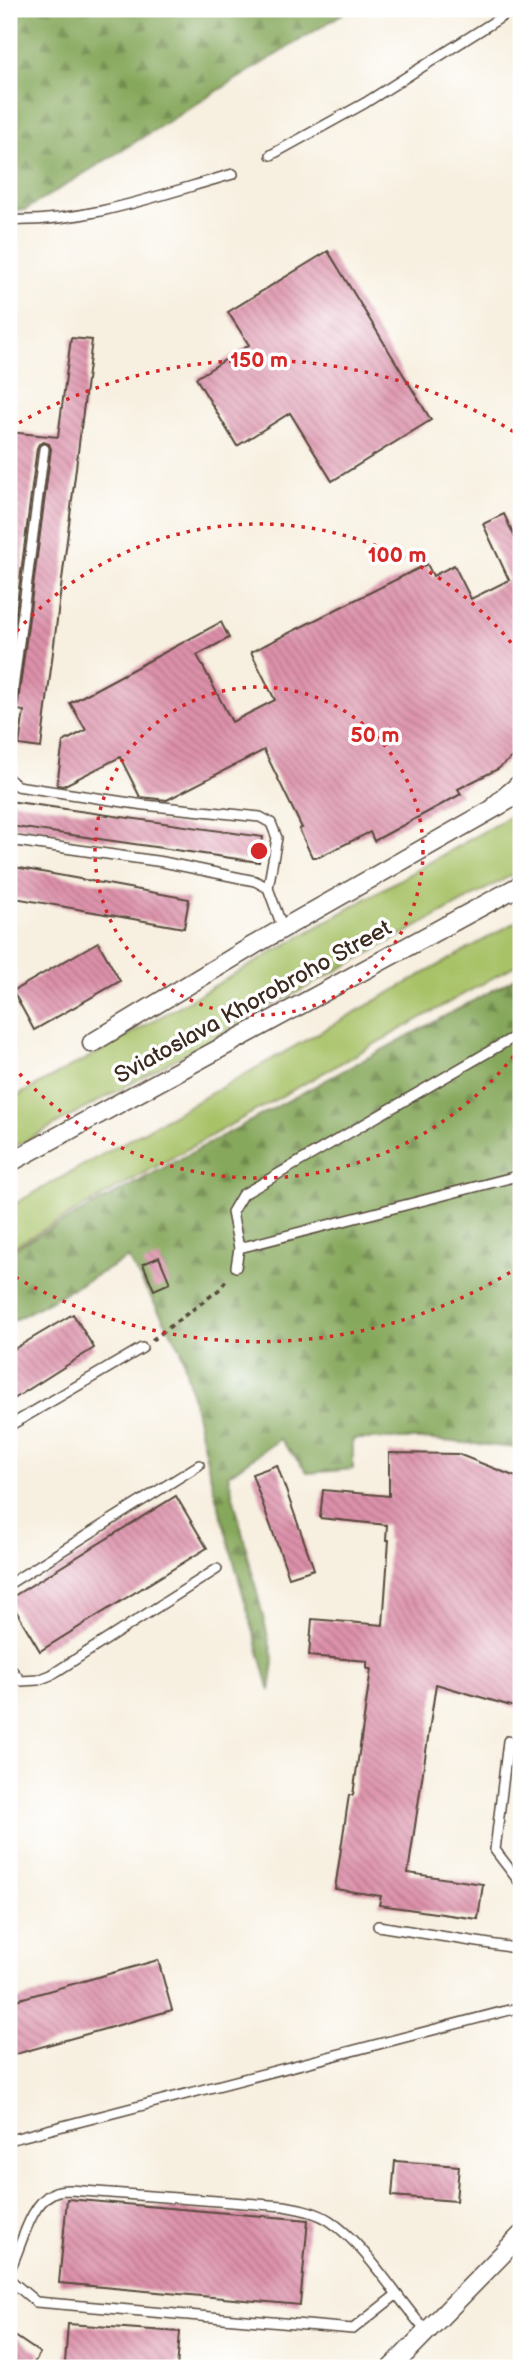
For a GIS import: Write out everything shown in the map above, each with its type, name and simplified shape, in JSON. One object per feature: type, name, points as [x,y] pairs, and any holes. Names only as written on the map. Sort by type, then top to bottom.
[{"type":"street","name":"Sviatoslava Khorobroho Street","points":[[92,1043],[283,929],[521,793]]},
{"type":"street","name":"Sviatoslava Khorobroho Street","points":[[9,1163],[521,885]]},
{"type":"street","points":[[391,2368],[521,2235]]},
{"type":"lane","points":[[271,155],[365,103],[514,9]]},
{"type":"lane","points":[[9,219],[60,219],[97,212],[233,174]]},
{"type":"lane","points":[[9,720],[44,449]]},
{"type":"lane","points":[[467,824],[521,777]]},
{"type":"lane","points":[[9,779],[17,786],[144,805],[260,817],[271,823],[277,838],[268,888],[283,929]]},
{"type":"lane","points":[[9,840],[163,862],[255,881],[268,888]]},
{"type":"lane","points":[[236,1267],[239,1248],[232,1212],[242,1195],[521,1033]]},
{"type":"lane","points":[[239,1248],[521,1175]]},
{"type":"lane","points":[[9,1426],[142,1348]]},
{"type":"lane","points":[[9,1584],[199,1465]]},
{"type":"lane","points":[[9,1667],[21,1681],[38,1680],[51,1675],[216,1569]]},
{"type":"lane","points":[[508,1741],[495,1850],[521,1884]]},
{"type":"lane","points":[[378,1926],[521,1949]]},
{"type":"lane","points":[[9,2140],[521,2007]]},
{"type":"lane","points":[[9,2271],[31,2218],[41,2203],[54,2192],[70,2190],[284,2206],[308,2211],[329,2220],[352,2239],[427,2332]]},
{"type":"lane","points":[[9,2279],[36,2302],[353,2329],[396,2295]]},
{"type":"path","points":[[142,1348],[220,1289],[236,1267]]},
{"type":"green space","points":[[9,9],[350,9],[25,210],[9,209]]},
{"type":"green space","points":[[521,810],[521,870],[9,1150],[9,1100],[99,1052]]},
{"type":"green space","points":[[521,919],[521,962],[9,1249],[9,1207]]},
{"type":"green space","points":[[521,975],[521,1285],[516,1448],[422,1439],[353,1439],[353,1469],[308,1473],[280,1439],[228,1475],[274,1661],[270,1691],[212,1482],[181,1349],[128,1258],[9,1323],[9,1251]]},
{"type":"building","points":[[328,251],[431,420],[332,481],[290,413],[237,446],[196,378],[249,345],[228,312]]},
{"type":"building","points":[[71,338],[92,340],[41,748],[19,745],[24,711],[17,710],[51,449],[49,444],[44,442],[37,448],[9,667],[9,432],[58,437]]},
{"type":"building","points":[[504,514],[521,551],[521,750],[498,769],[458,789],[461,794],[374,841],[370,832],[319,857],[312,857],[299,829],[302,828],[264,750],[167,800],[140,797],[120,757],[63,786],[57,785],[63,742],[86,730],[70,703],[221,622],[229,638],[197,655],[232,722],[275,700],[251,652],[427,564],[433,576],[454,565],[471,599],[509,580],[483,524]]},
{"type":"building","points":[[9,801],[263,837],[259,862],[9,826]]},
{"type":"building","points":[[9,866],[189,899],[184,928],[9,897]]},
{"type":"building","points":[[98,942],[120,981],[34,1030],[13,991]]},
{"type":"building","points":[[159,1257],[170,1283],[154,1290],[143,1264]]},
{"type":"building","points":[[73,1314],[94,1348],[9,1402],[9,1352]]},
{"type":"building","points":[[389,1453],[458,1454],[521,1479],[521,1709],[436,1684],[408,1873],[483,1884],[478,1919],[379,1905],[381,1896],[335,1889],[349,1795],[353,1795],[371,1669],[367,1669],[367,1661],[309,1656],[312,1619],[383,1625],[389,1540],[386,1540],[387,1525],[320,1518],[323,1490],[389,1496]]},
{"type":"building","points":[[277,1465],[314,1569],[289,1577],[252,1474]]},
{"type":"building","points":[[176,1496],[207,1548],[40,1651],[9,1599]]},
{"type":"building","points":[[158,1960],[172,2010],[9,2056],[9,2002]]},
{"type":"building","points":[[395,2161],[459,2166],[456,2201],[392,2196]]},
{"type":"building","points":[[67,2199],[308,2220],[300,2305],[59,2283]]},
{"type":"building","points":[[68,2324],[180,2332],[177,2368],[65,2363]]},
{"type":"building","points":[[9,2332],[40,2353],[31,2368],[9,2368]]}]
